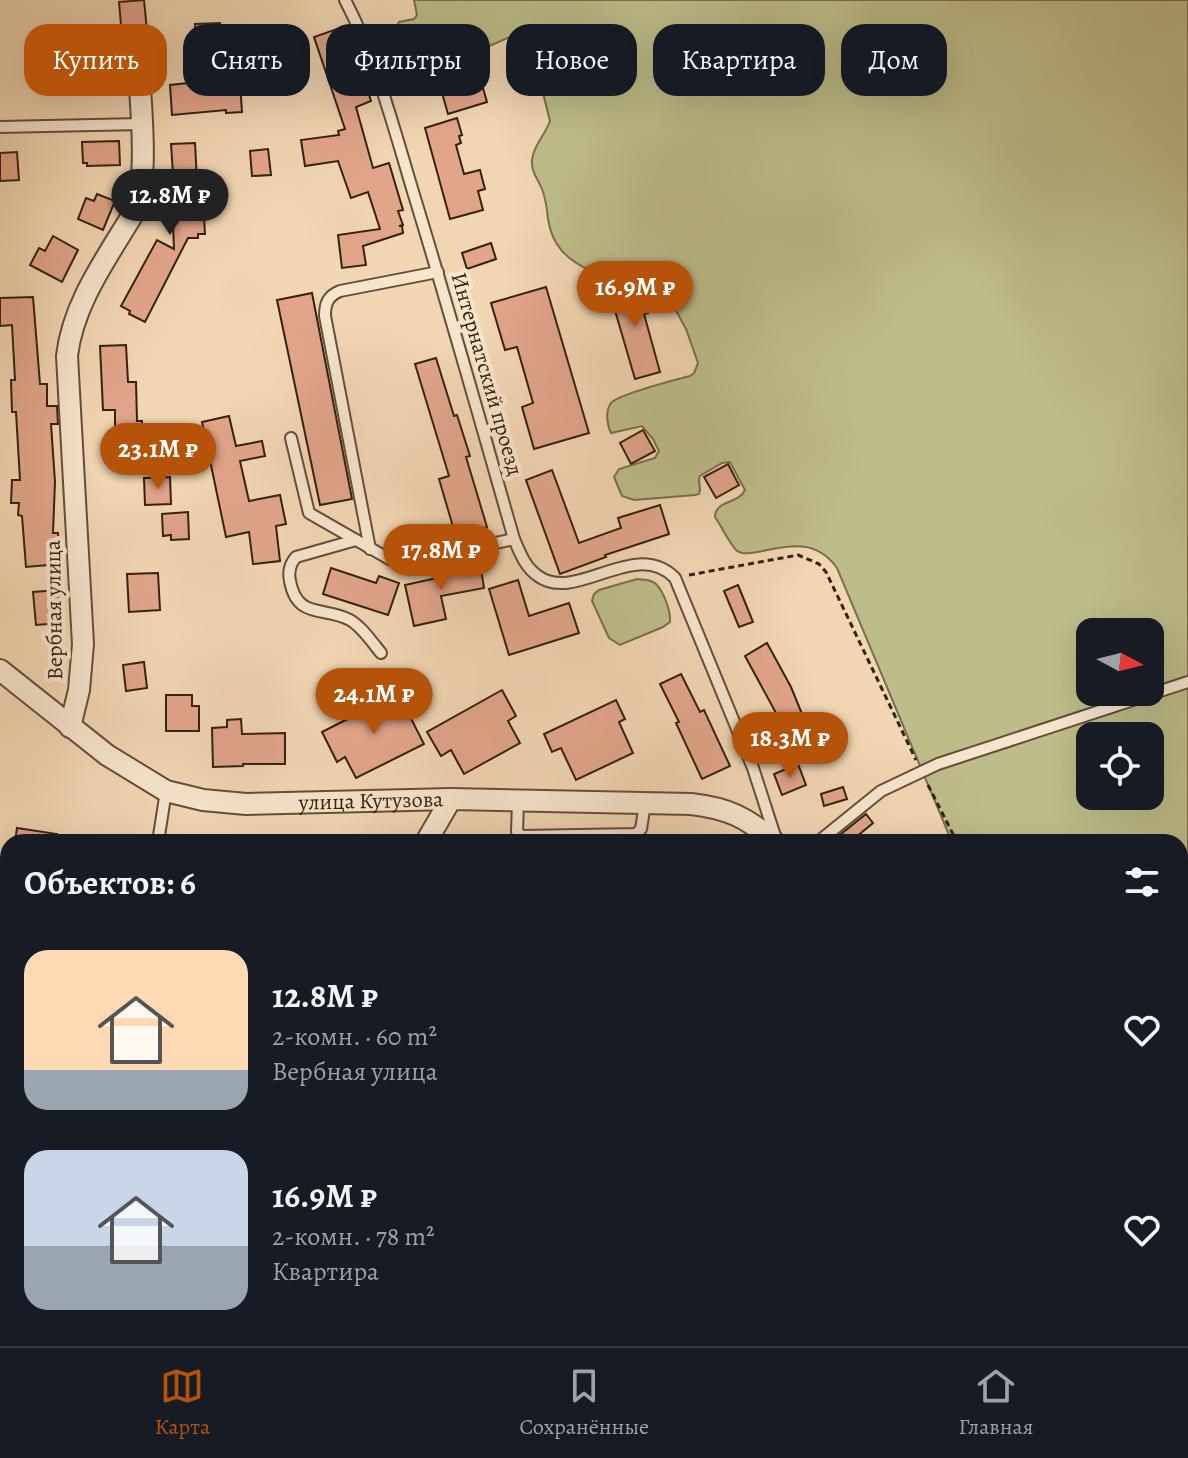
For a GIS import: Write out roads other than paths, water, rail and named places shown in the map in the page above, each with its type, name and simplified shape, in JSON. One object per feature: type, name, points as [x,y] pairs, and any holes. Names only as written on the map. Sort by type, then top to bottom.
[{"type":"street","name":"Вербная улица","points":[[70,727],[79,690],[83,644],[67,356],[69,337],[82,302],[140,198],[140,96]]},
{"type":"street","name":"улица Кутузова","points":[[0,670],[107,755],[166,791],[203,800],[246,804],[451,799],[691,804],[724,810],[749,821],[766,834]]},
{"type":"street","points":[[431,834],[451,799]]},
{"type":"lane","name":"Интернатский проезд","points":[[345,0],[381,89],[438,272],[514,539],[526,565],[536,575],[556,583],[642,563],[662,567],[675,578],[753,768],[773,834]]},
{"type":"lane","points":[[0,127],[141,124]]},
{"type":"lane","points":[[370,549],[325,306],[332,294],[340,291],[438,272]]},
{"type":"lane","points":[[291,438],[309,513],[391,560],[404,563],[514,539]]},
{"type":"lane","points":[[356,540],[296,557],[290,565],[289,579],[293,593],[306,608],[353,622],[381,653]]},
{"type":"lane","points":[[828,834],[881,791],[922,772],[1188,682]]},
{"type":"lane","points":[[159,834],[166,791]]},
{"type":"lane","points":[[518,801],[517,832],[520,834]]},
{"type":"lane","points":[[636,834],[641,829],[645,804]]}]
